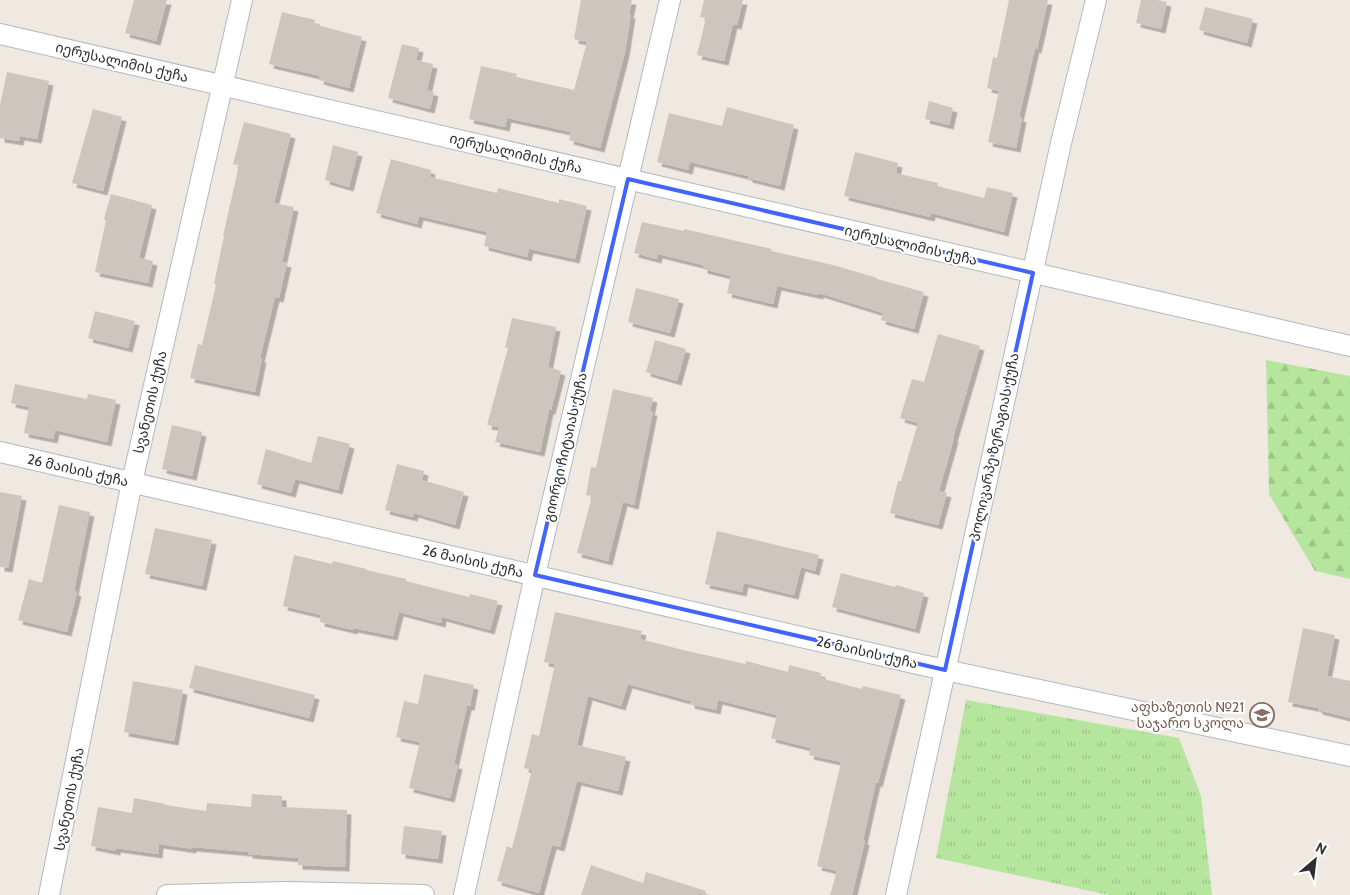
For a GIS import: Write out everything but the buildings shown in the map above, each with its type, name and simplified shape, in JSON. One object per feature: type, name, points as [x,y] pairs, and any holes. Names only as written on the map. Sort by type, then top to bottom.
[{"type":"street","name":"სვანეთის ქუჩა","points":[[49,895],[132,482],[224,86],[242,0]]},
{"type":"street","name":"გიორგი ჩიტაიას ქუჩა","points":[[464,895],[535,575],[670,0]]},
{"type":"street","name":"პოლიკარპე ზერაგიას ქუჩა","points":[[896,895],[1061,143],[1096,0]]},
{"type":"street","name":"იერუსალიმის ქუჩა","points":[[0,34],[1350,346]]},
{"type":"street","name":"26 მაისის ქუჩა","points":[[0,452],[945,670],[1350,756]]},
{"type":"street","points":[[167,895],[286,892],[424,895]]},
{"type":"highlighted area","points":[[628,179],[1033,273],[945,670],[535,575]]},
{"type":"green space","points":[[1266,360],[1350,376],[1350,579],[1315,571],[1269,494]]},
{"type":"green space","points":[[966,700],[1179,738],[1201,796],[1212,895],[1109,895],[936,858]]},
{"type":"place","name":"აფხაზეთის №21 საჯარო სკოლა","points":[[1262,715]]}]
